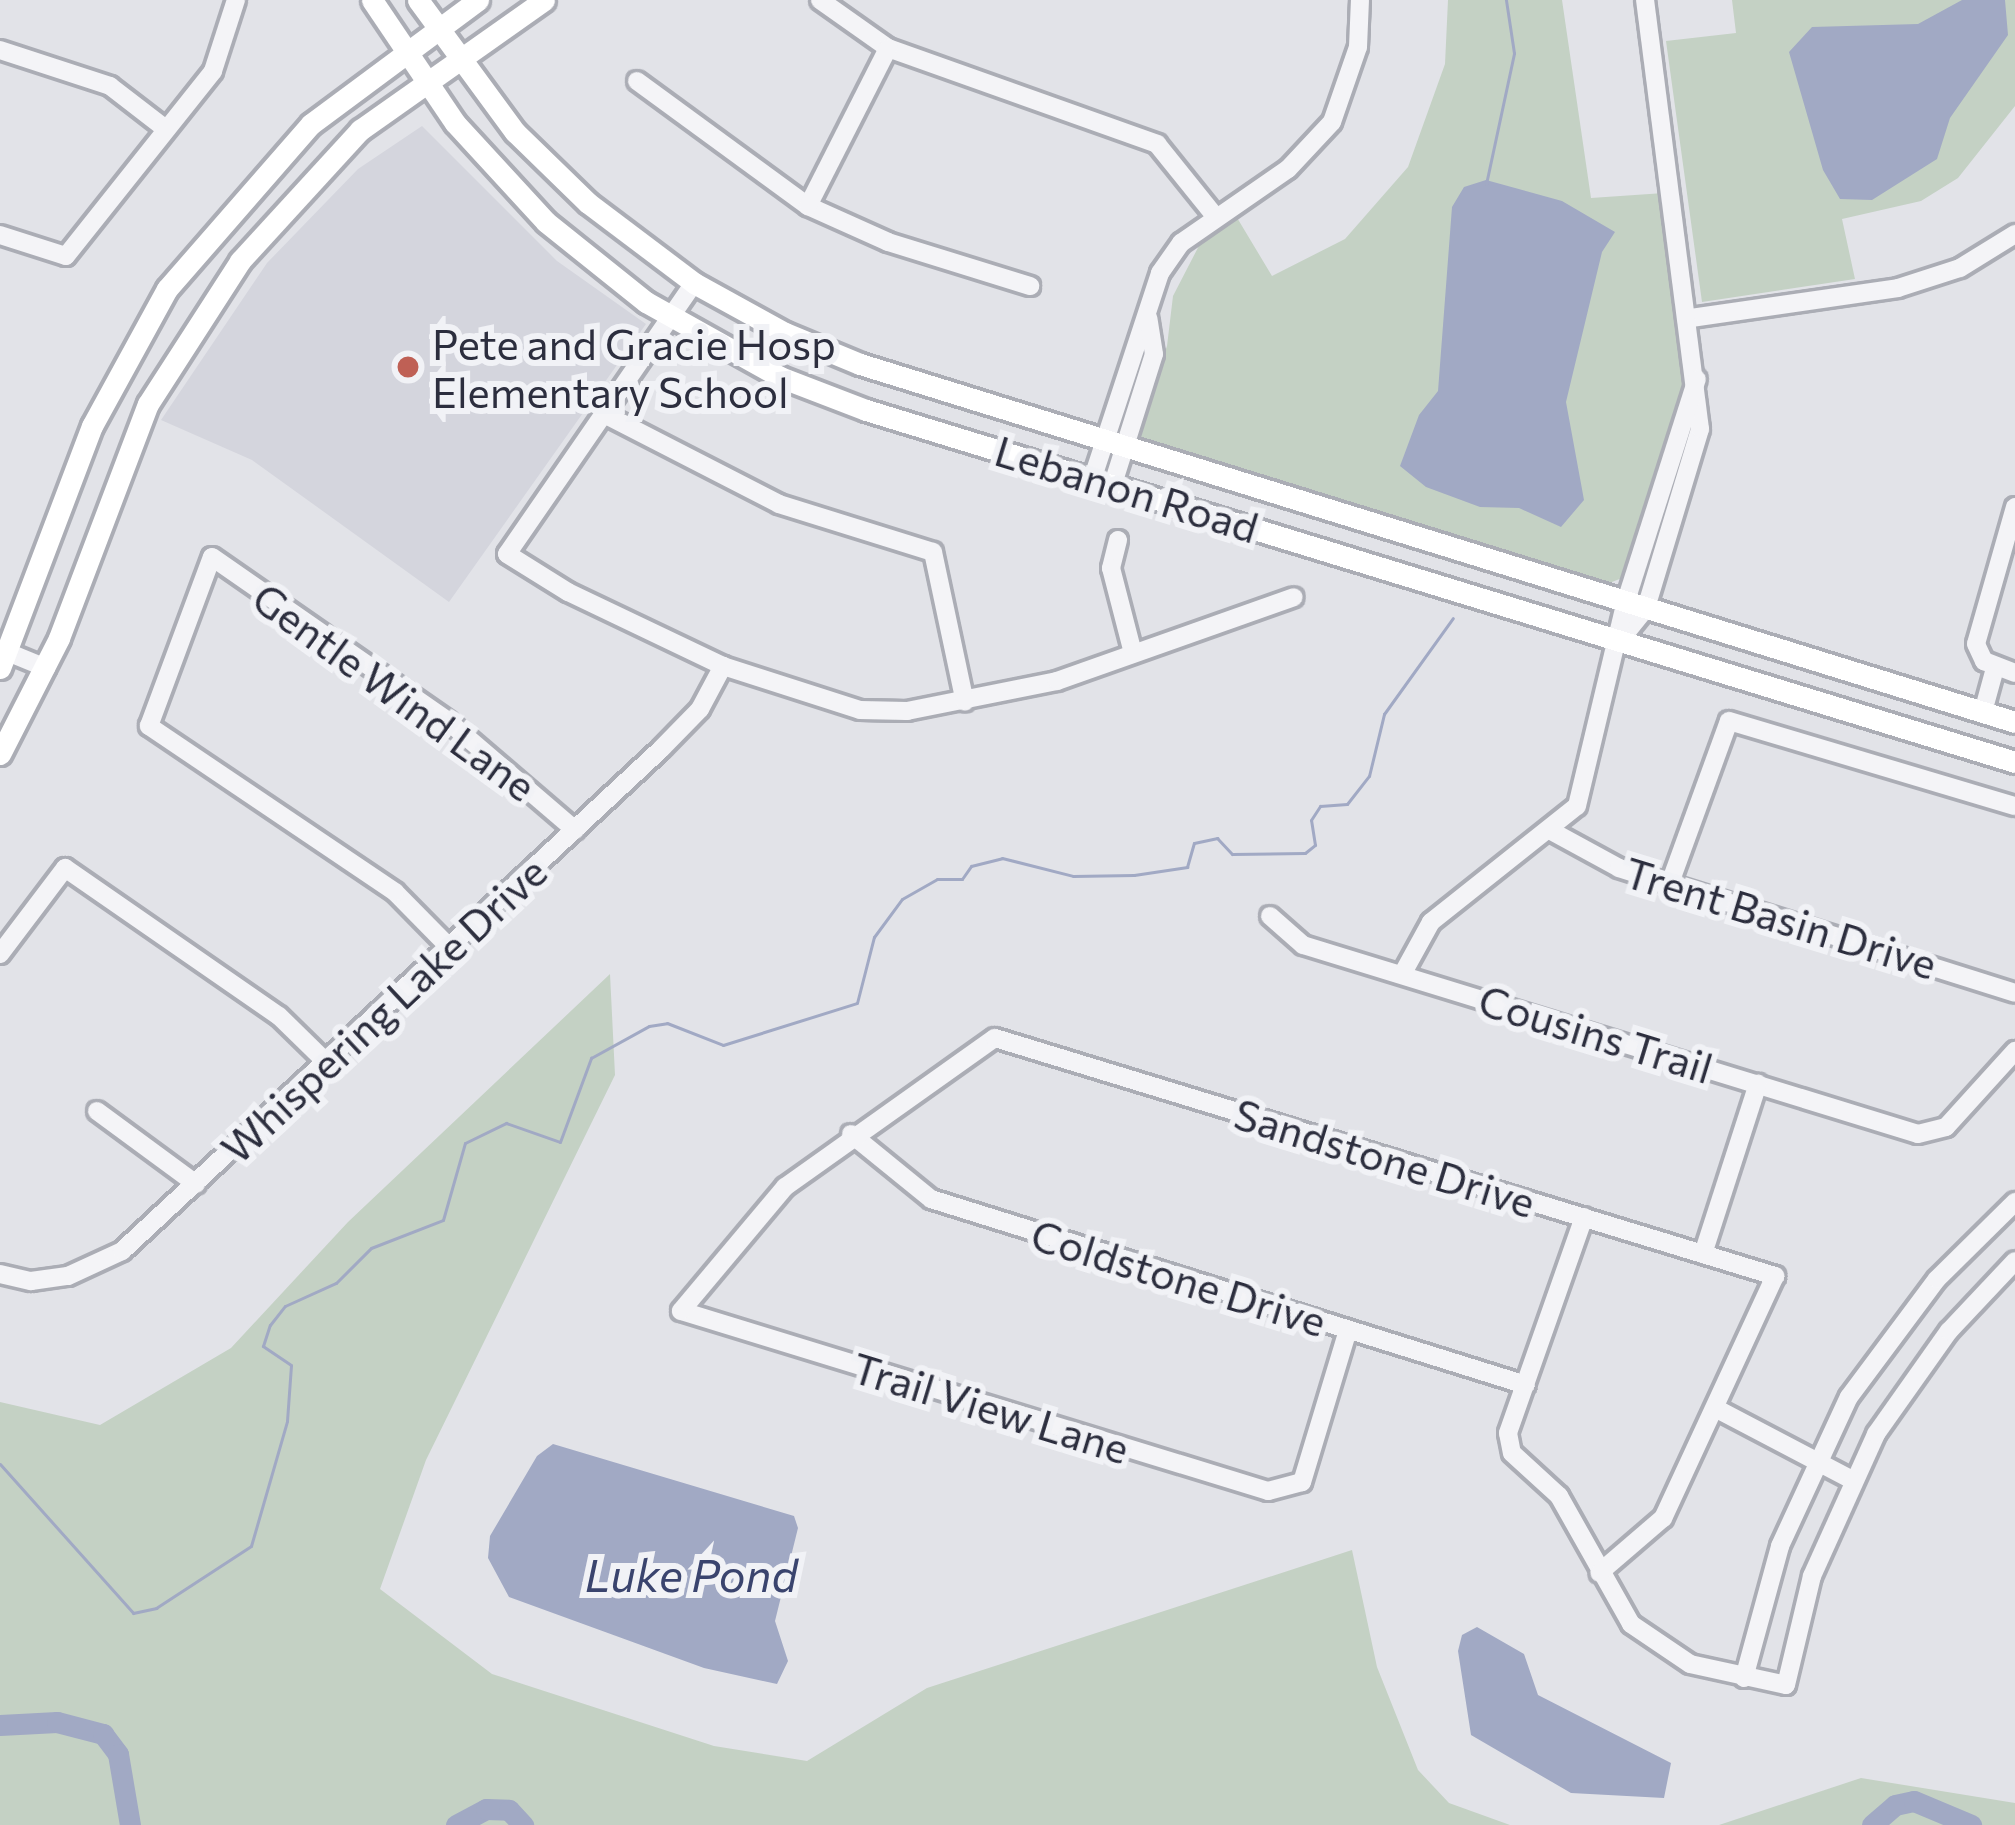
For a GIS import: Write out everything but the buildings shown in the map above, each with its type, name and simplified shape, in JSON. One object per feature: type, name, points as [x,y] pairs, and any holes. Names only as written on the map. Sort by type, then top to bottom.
[{"type":"main road","name":"Lebanon Road","points":[[372,0],[424,83],[546,222],[670,317],[822,395],[2015,762]]},
{"type":"main road","name":"Lebanon Road","points":[[418,0],[457,61],[568,185],[694,283],[860,364],[2015,722]]},
{"type":"main road","points":[[3,656],[119,372],[187,262],[311,124],[478,0]]},
{"type":"main road","points":[[0,754],[46,668],[155,391],[220,289],[321,165],[424,83],[544,0]]},
{"type":"main road","points":[[187,262],[220,289]]},
{"type":"main road","points":[[119,372],[155,391]]},
{"type":"main road","points":[[1974,750],[1983,712]]},
{"type":"street","points":[[0,235],[67,256],[220,59],[236,0]]},
{"type":"street","points":[[820,0],[888,48],[1128,128],[1179,161],[1214,215]]},
{"type":"street","points":[[1103,480],[1154,354],[1148,318],[1160,273],[1214,215],[1288,169],[1332,122],[1358,46],[1360,0]]},
{"type":"street","points":[[1403,973],[1431,922],[1553,832],[1585,791],[1622,639],[1636,604],[1697,379],[1645,0]]},
{"type":"street","points":[[808,206],[888,48]]},
{"type":"street","points":[[0,50],[110,86],[163,127]]},
{"type":"street","points":[[637,82],[808,206],[888,242],[1030,286]]},
{"type":"street","points":[[1690,318],[1898,288],[1960,268],[2015,234]]},
{"type":"street","points":[[694,283],[507,554],[723,666],[860,710],[965,702],[1133,653],[1294,597]]},
{"type":"street","points":[[604,414],[779,504],[933,553],[965,702]]},
{"type":"street","points":[[2015,507],[1976,644],[1995,668],[2015,674]]},
{"type":"street","points":[[1118,540],[1111,568],[1133,653]]},
{"type":"street","name":"Gentle Wind Lane","points":[[450,948],[395,892],[149,726],[212,557],[490,753],[575,830]]},
{"type":"street","points":[[3,656],[46,668]]},
{"type":"street","name":"Whispering Lake Drive","points":[[0,1274],[31,1281],[98,1265],[196,1184],[700,710],[723,666]]},
{"type":"street","points":[[1983,712],[1995,668]]},
{"type":"street","points":[[1670,883],[1729,722],[2015,806]]},
{"type":"street","name":"Trent Basin Drive","points":[[1553,832],[1595,858],[2015,992]]},
{"type":"street","points":[[0,953],[65,868],[279,1016],[327,1063]]},
{"type":"street","name":"Cousins Trail","points":[[1270,916],[1294,941],[1931,1135],[2015,1051]]},
{"type":"street","name":"Sandstone Drive","points":[[851,1134],[995,1038],[1775,1276],[1714,1408]]},
{"type":"street","points":[[1703,1254],[1758,1084]]},
{"type":"street","points":[[97,1111],[196,1184]]},
{"type":"street","name":"Trail View Lane","points":[[851,1134],[785,1186],[681,1311],[1268,1491],[1301,1482],[1348,1330]]},
{"type":"street","name":"Coldstone Drive","points":[[851,1134],[931,1199],[1526,1385]]},
{"type":"street","points":[[1744,1678],[1780,1546],[1816,1461],[1869,1366],[2010,1215]]},
{"type":"street","points":[[1585,1217],[1508,1432],[1512,1454],[1559,1496],[1631,1624],[1665,1651],[1744,1678],[1786,1685],[1812,1576],[1852,1480],[1896,1400],[2015,1261]]},
{"type":"street","points":[[1599,1573],[1663,1518],[1714,1408],[1852,1480]]},
{"type":"shaded area","name":"Pete and Gracie Hosp Elementary School","points":[[422,126],[557,261],[646,324],[449,602],[252,460],[161,420],[267,263],[358,169]]},
{"type":"green space","points":[[1448,0],[1562,0],[1591,198],[1664,193],[1687,382],[1622,578],[1607,584],[1142,440],[1138,431],[1167,346],[1173,296],[1204,236],[1236,216],[1272,276],[1345,239],[1408,167],[1445,64]]},
{"type":"green space","points":[[1732,0],[2015,0],[2015,106],[1958,178],[1921,201],[1842,219],[1855,279],[1702,302],[1666,41],[1736,33]]},
{"type":"green space","points":[[610,974],[615,1075],[426,1460],[380,1589],[492,1674],[714,1746],[807,1761],[927,1688],[1352,1550],[1377,1667],[1418,1770],[1449,1803],[1510,1825],[0,1825],[0,1402],[100,1425],[231,1348],[348,1222]]},
{"type":"green space","points":[[1861,1778],[2015,1803],[2015,1825],[1719,1825]]},
{"type":"water","points":[[1962,0],[2005,0],[2008,35],[1950,118],[1937,159],[1872,200],[1840,199],[1823,170],[1789,52],[1812,27],[1918,24]]},
{"type":"water","points":[[1486,180],[1562,201],[1615,232],[1602,252],[1566,402],[1584,500],[1561,527],[1519,508],[1480,507],[1426,487],[1400,466],[1419,415],[1438,391],[1452,207],[1464,187]]},
{"type":"water","name":"Luke Pond","points":[[553,1444],[794,1516],[798,1528],[775,1621],[788,1661],[777,1684],[704,1668],[509,1597],[488,1558],[490,1536],[537,1456]]},
{"type":"water","points":[[1477,1627],[1524,1654],[1538,1695],[1671,1763],[1664,1798],[1571,1793],[1471,1735],[1458,1651],[1462,1635]]},
{"type":"waterway","points":[[1486,184],[1514,53],[1506,0]]},
{"type":"waterway","points":[[0,1464],[133,1613],[156,1608],[251,1546],[287,1421],[291,1365],[263,1346],[270,1325],[285,1306],[336,1283],[371,1248],[443,1220],[465,1143],[506,1123],[560,1142],[591,1058],[649,1026],[667,1023],[723,1045],[857,1003],[874,937],[902,899],[937,879],[962,879],[971,866],[1002,858],[1073,876],[1134,875],[1187,867],[1194,843],[1217,838],[1232,854],[1305,853],[1315,845],[1311,820],[1320,806],[1347,804],[1369,776],[1384,714],[1453,618]]},
{"type":"waterway","points":[[0,1725],[57,1722],[103,1734],[118,1754],[130,1825]]},
{"type":"waterway","points":[[1872,1825],[1895,1805],[1914,1801],[1971,1825]]},
{"type":"waterway","points":[[456,1825],[486,1809],[509,1810],[523,1825]]},
{"type":"place","name":"Pete and Gracie Hosp Elementary School","points":[[408,367]]}]
